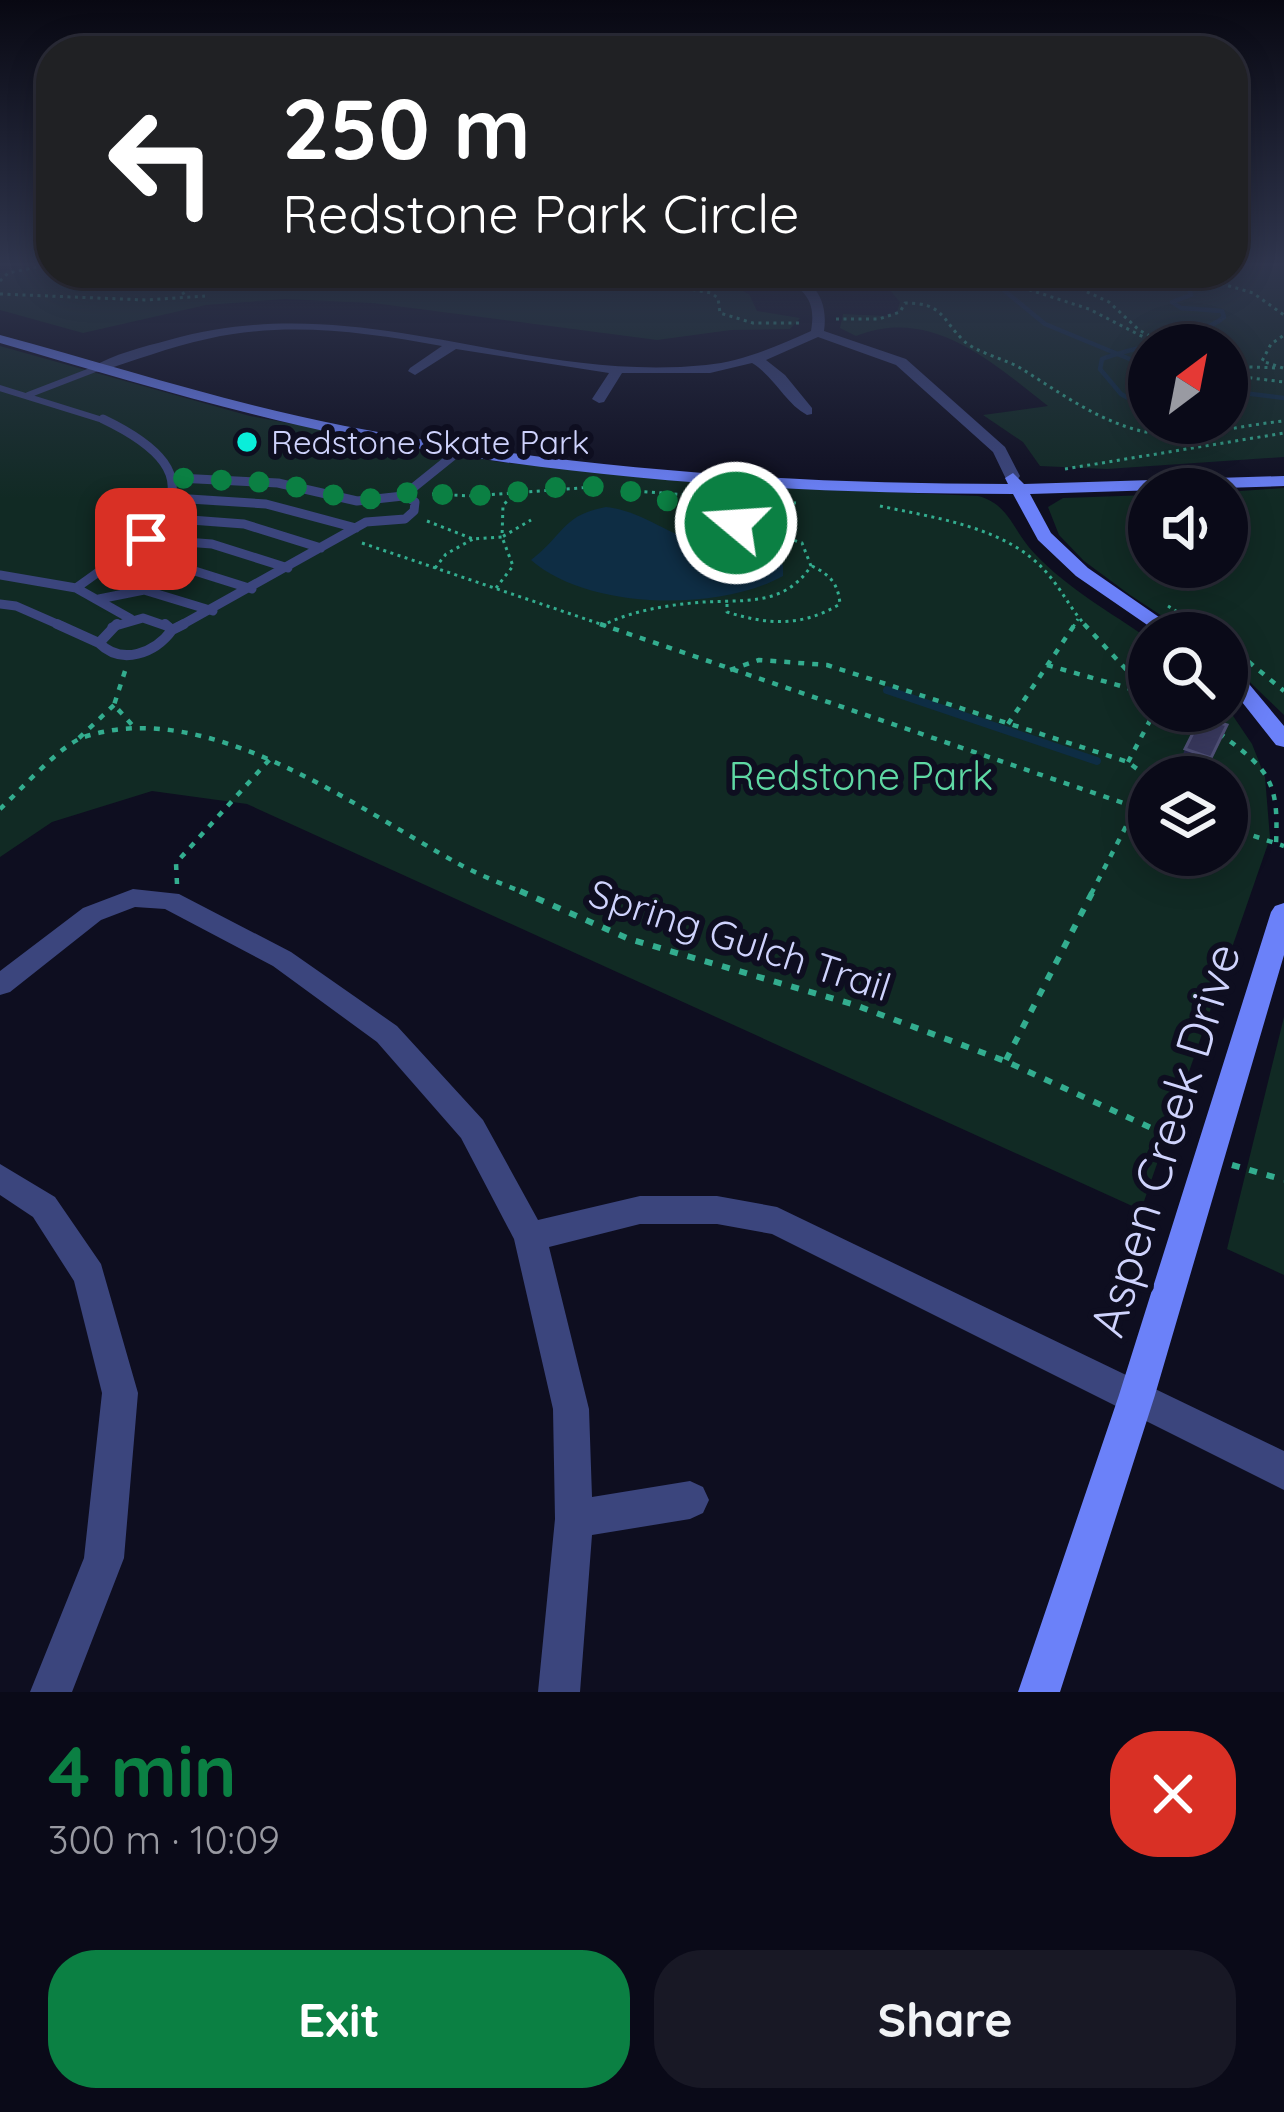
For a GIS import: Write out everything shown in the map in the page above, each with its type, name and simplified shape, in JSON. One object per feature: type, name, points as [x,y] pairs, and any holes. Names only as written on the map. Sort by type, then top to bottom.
[{"type":"street","points":[[7,341],[250,410],[460,450],[721,479],[1284,481]]},
{"type":"street","points":[[56,341],[295,405],[475,438],[678,462],[1015,483],[1038,476],[1284,466]]},
{"type":"street","points":[[98,368],[179,341]]},
{"type":"street","points":[[421,341],[620,368],[676,369],[755,359],[790,341]]},
{"type":"street","points":[[853,341],[902,362],[1000,450],[1045,536],[1082,572],[1141,612]]},
{"type":"street","points":[[415,371],[451,346]]},
{"type":"street","points":[[755,359],[781,374],[794,400],[807,411]]},
{"type":"street","points":[[599,399],[620,368]]},
{"type":"street","points":[[1248,693],[1284,740]]},
{"type":"street","points":[[0,985],[92,914],[133,898],[170,900],[282,958],[388,1034],[472,1129],[530,1237],[571,1409],[574,1519],[559,1692]]},
{"type":"street","name":"Aspen Creek Drive","points":[[1039,1692],[1137,1396],[1284,912]]},
{"type":"street","points":[[0,1178],[44,1208],[89,1276],[120,1393],[104,1558],[51,1692]]},
{"type":"street","points":[[530,1237],[640,1210],[717,1210],[776,1221],[1284,1471]]},
{"type":"street","points":[[574,1519],[691,1500]]},
{"type":"lane","points":[[27,396],[98,368]]},
{"type":"lane","points":[[0,388],[133,430],[163,451],[178,478],[164,518],[146,539],[76,588]]},
{"type":"lane","points":[[178,478],[278,483],[357,500],[409,491],[475,438]]},
{"type":"lane","points":[[0,604],[16,606],[99,643],[109,653],[142,654],[159,647],[172,630],[321,548],[358,530],[405,519],[414,512],[416,502],[409,491]]},
{"type":"lane","points":[[174,498],[253,501],[311,512],[358,530]]},
{"type":"lane","points":[[357,500],[358,530]]},
{"type":"lane","points":[[164,518],[244,524],[321,548]]},
{"type":"lane","points":[[146,539],[212,544],[288,568]]},
{"type":"lane","points":[[117,563],[182,567],[252,589]]},
{"type":"lane","points":[[0,574],[76,588],[131,619]]},
{"type":"lane","points":[[99,599],[144,590],[213,611]]},
{"type":"lane","points":[[99,643],[104,632],[131,619],[157,619],[172,630]]},
{"type":"path","points":[[966,341],[1002,356],[1105,421],[1142,432],[1190,435],[1284,421]]},
{"type":"path","points":[[1275,341],[1262,361],[1284,368]]},
{"type":"path","points":[[1248,367],[1284,368]]},
{"type":"path","points":[[1248,378],[1284,382]]},
{"type":"path","points":[[1038,476],[1035,469],[1083,466],[1284,433]]},
{"type":"path","points":[[409,491],[465,498],[510,490],[598,487]]},
{"type":"path","points":[[617,489],[815,503]]},
{"type":"path","points":[[496,588],[513,566],[502,537],[503,505],[512,496],[510,490]]},
{"type":"path","points":[[653,494],[701,512],[778,530],[802,543],[811,566],[833,577],[839,587],[840,604],[822,616],[790,626],[758,623],[727,612],[727,604]]},
{"type":"path","points":[[879,506],[961,524],[1019,549],[1047,573],[1078,619],[1128,672]]},
{"type":"path","points":[[421,519],[473,539],[502,537],[531,520]]},
{"type":"path","points":[[358,530],[434,568],[1128,805]]},
{"type":"path","points":[[434,568],[446,554],[473,539]]},
{"type":"path","points":[[601,626],[623,613],[698,602],[759,602],[790,590],[811,566]]},
{"type":"path","points":[[1163,603],[1177,612]]},
{"type":"path","points":[[1008,724],[1078,619]]},
{"type":"path","points":[[730,670],[759,660],[827,665],[1128,762]]},
{"type":"path","points":[[1248,661],[1284,691]]},
{"type":"path","points":[[1047,665],[1128,688]]},
{"type":"path","points":[[0,809],[114,705],[126,666]]},
{"type":"path","points":[[114,705],[134,727]]},
{"type":"path","name":"Spring Gulch Trail","points":[[79,738],[134,727],[189,734],[270,759],[313,776],[462,866],[629,939],[855,1005],[1005,1061],[1258,1176],[1284,1180]]},
{"type":"path","points":[[1217,732],[1268,769],[1279,794],[1276,844]]},
{"type":"path","points":[[170,900],[178,881],[176,862],[270,759]]},
{"type":"path","points":[[1005,1061],[1128,821]]},
{"type":"path","points":[[1248,834],[1284,846]]},
{"type":"green space","points":[[954,341],[1128,341],[1128,444],[1248,444],[1248,341],[1284,341],[1284,457],[1107,469],[1040,466],[1023,442],[983,415],[1048,406]]},
{"type":"green space","name":"Redstone Park","points":[[0,346],[250,416],[499,462],[731,485],[989,500],[1047,566],[1128,625],[1128,732],[1244,732],[1265,777],[1270,838],[1141,1210],[247,804],[152,791],[52,822],[0,857]]},
{"type":"green space","points":[[1284,488],[1284,715],[1248,680],[1248,612],[1156,612],[1084,561],[1059,535],[1048,507],[1063,498],[1128,496],[1128,588],[1248,588],[1248,491]]},
{"type":"green space","points":[[1284,1017],[1284,1275],[1227,1249]]},
{"type":"water","points":[[606,507],[632,513],[689,539],[765,555],[783,565],[783,576],[725,596],[654,600],[585,589],[531,560],[580,515]]},
{"type":"building","points":[[1194,732],[1224,732],[1212,756],[1185,749]]},
{"type":"waterway","points":[[1086,341],[1118,354]]},
{"type":"waterway","points":[[1118,354],[1164,341]]},
{"type":"waterway","points":[[1118,354],[1128,358]]},
{"type":"waterway","points":[[1118,354],[1102,359],[1100,369],[1128,398]]},
{"type":"waterway","points":[[1248,394],[1284,398]]},
{"type":"waterway","points":[[887,690],[1097,761]]},
{"type":"place","name":"Redstone Skate Park","points":[[247,442]]},
{"type":"route","points":[[146,539],[164,518],[178,478],[278,483],[357,500],[403,496],[413,488],[465,498],[510,490],[598,487],[653,494],[736,523]]}]
